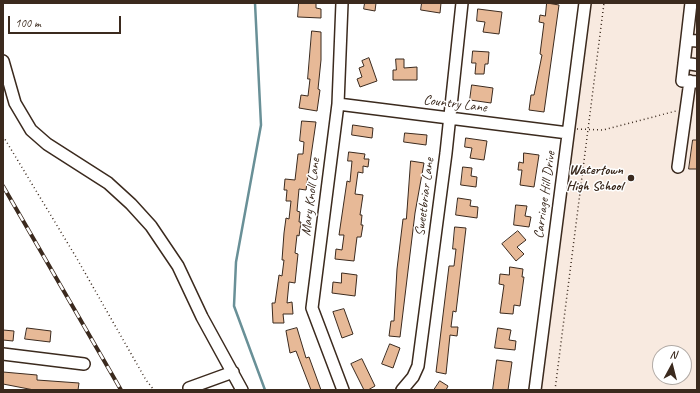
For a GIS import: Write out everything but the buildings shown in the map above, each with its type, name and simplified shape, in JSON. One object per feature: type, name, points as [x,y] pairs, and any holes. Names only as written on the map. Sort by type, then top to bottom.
[{"type":"street","name":"Mary Knoll Lane","points":[[342,3],[338,104],[312,308],[343,390]]},
{"type":"street","name":"Sweetbriar Lane","points":[[402,390],[413,377],[418,366],[450,118],[462,3]]},
{"type":"street","name":"Carriage Hill Drive","points":[[535,390],[585,3]]},
{"type":"street","points":[[678,167],[686,107],[693,82],[682,81],[684,63],[692,41],[693,18],[691,3]]},
{"type":"street","points":[[3,61],[15,103],[31,130],[47,144],[108,184],[131,204],[151,226],[178,266],[202,317],[242,390]]},
{"type":"street","points":[[684,63],[697,65]]},
{"type":"street","name":"Country Lane","points":[[338,104],[450,118],[569,130]]},
{"type":"street","points":[[3,354],[84,364]]},
{"type":"street","points":[[190,390],[189,388],[232,372]]},
{"type":"path","points":[[554,390],[589,131],[604,3]]},
{"type":"path","points":[[569,130],[603,130],[686,107]]},
{"type":"path","points":[[3,136],[76,257],[146,380],[154,390]]},
{"type":"shaded area","name":"Watertown High School","points":[[588,3],[697,3],[697,390],[536,390]]},
{"type":"waterway","points":[[255,3],[261,125],[236,262],[234,306],[265,390]]},
{"type":"railway","points":[[3,186],[121,390]]},
{"type":"place","name":"Watertown High School","points":[[631,178]]}]
